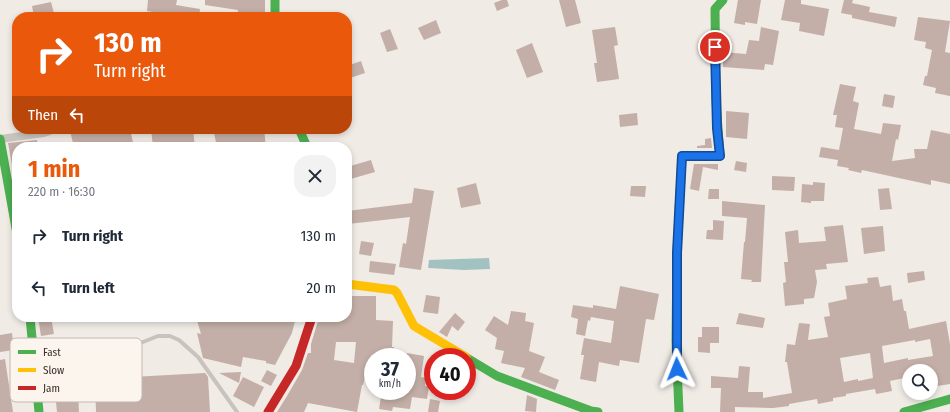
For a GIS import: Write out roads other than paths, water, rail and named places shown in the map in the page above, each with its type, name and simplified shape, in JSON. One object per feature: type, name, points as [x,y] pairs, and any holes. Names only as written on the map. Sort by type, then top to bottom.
[{"type":"street","points":[[275,0],[275,12]]},
{"type":"street","points":[[679,412],[676,341],[677,260],[682,156],[720,156],[717,128],[715,9],[723,0]]},
{"type":"street","points":[[12,206],[0,139],[37,134]]},
{"type":"street","points":[[352,285],[394,290],[414,326],[451,348]]},
{"type":"street","points":[[30,322],[32,338]]},
{"type":"street","points":[[268,412],[296,366],[310,322]]},
{"type":"street","points":[[476,363],[497,376],[591,411],[598,412]]},
{"type":"street","points":[[904,412],[950,400]]},
{"type":"street","points":[[38,402],[39,412]]},
{"type":"lane","points":[[142,342],[158,336],[170,336],[180,340],[198,357],[237,412]]},
{"type":"water","points":[[489,258],[490,269],[464,270],[428,268],[429,260]]}]
